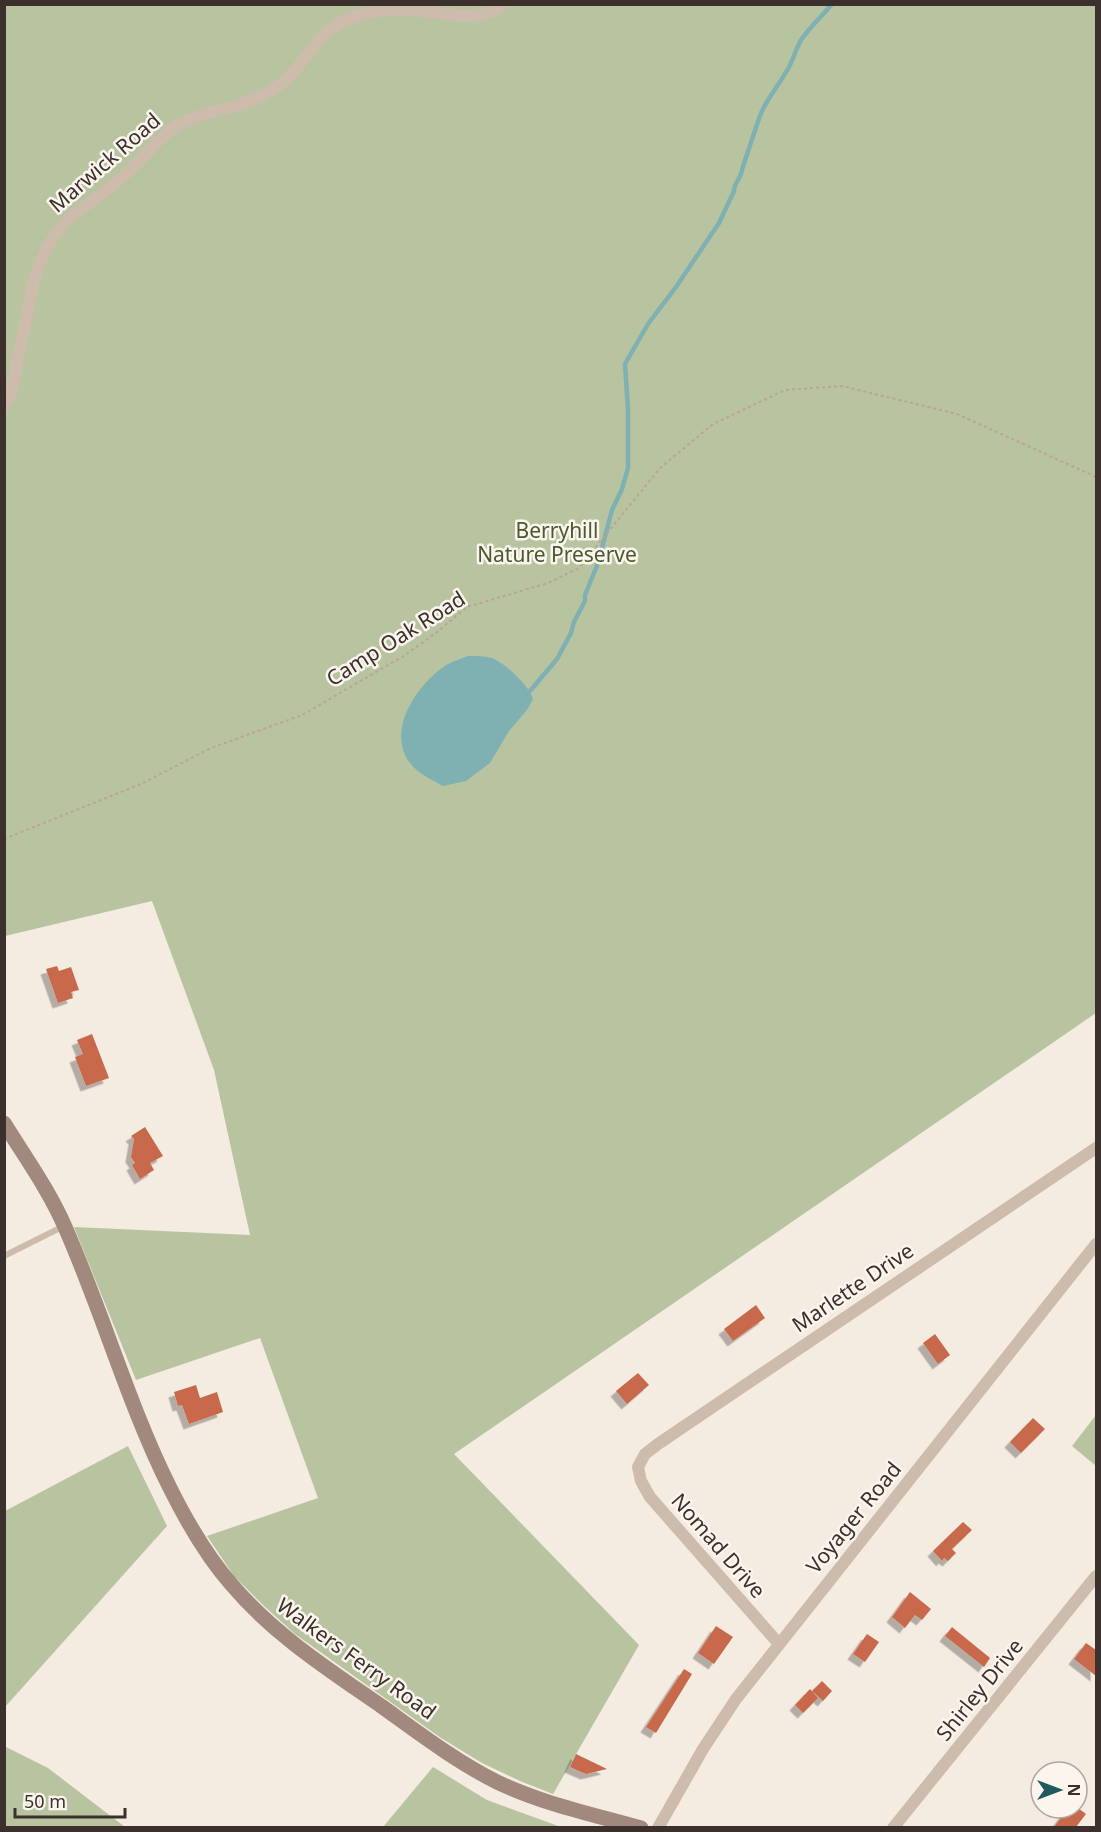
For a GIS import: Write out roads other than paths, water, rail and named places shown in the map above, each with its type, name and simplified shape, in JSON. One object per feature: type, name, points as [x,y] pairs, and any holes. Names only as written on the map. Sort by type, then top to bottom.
[{"type":"street","name":"Marwick Road","points":[[4,406],[11,393],[34,280],[58,228],[126,174],[166,134],[186,121],[245,103],[271,91],[290,76],[326,33],[337,24],[358,15],[367,12],[408,10],[477,16],[499,9],[503,4]]},
{"type":"street","name":"Walkers Ferry Road","points":[[4,1123],[65,1226],[143,1427],[166,1479],[205,1548],[222,1573],[246,1601],[267,1622],[310,1656],[474,1769],[530,1796],[641,1827]]},
{"type":"street","name":"Marlette Drive","points":[[638,1467],[645,1454],[658,1444],[1096,1148]]},
{"type":"street","name":"Voyager Road","points":[[658,1827],[703,1749],[736,1699],[1096,1244]]},
{"type":"street","name":"Nomad Drive","points":[[638,1467],[641,1481],[650,1497],[779,1644]]},
{"type":"street","name":"Shirley Drive","points":[[893,1827],[1096,1576]]},
{"type":"lane","points":[[4,1256],[65,1226]]},
{"type":"water","points":[[468,656],[492,658],[497,661],[522,682],[533,699],[509,731],[490,763],[466,781],[443,786],[423,775],[410,764],[402,746],[401,733],[409,706],[426,683],[446,665]]},
{"type":"waterway","points":[[524,693],[530,691],[557,659],[571,633],[585,601],[612,510],[622,489],[628,468],[625,364],[648,324],[719,223],[741,173],[763,109],[788,69],[801,40],[832,4]]},
{"type":"park label","name":"Berryhill Nature Preserve","points":[[557,543]]}]
